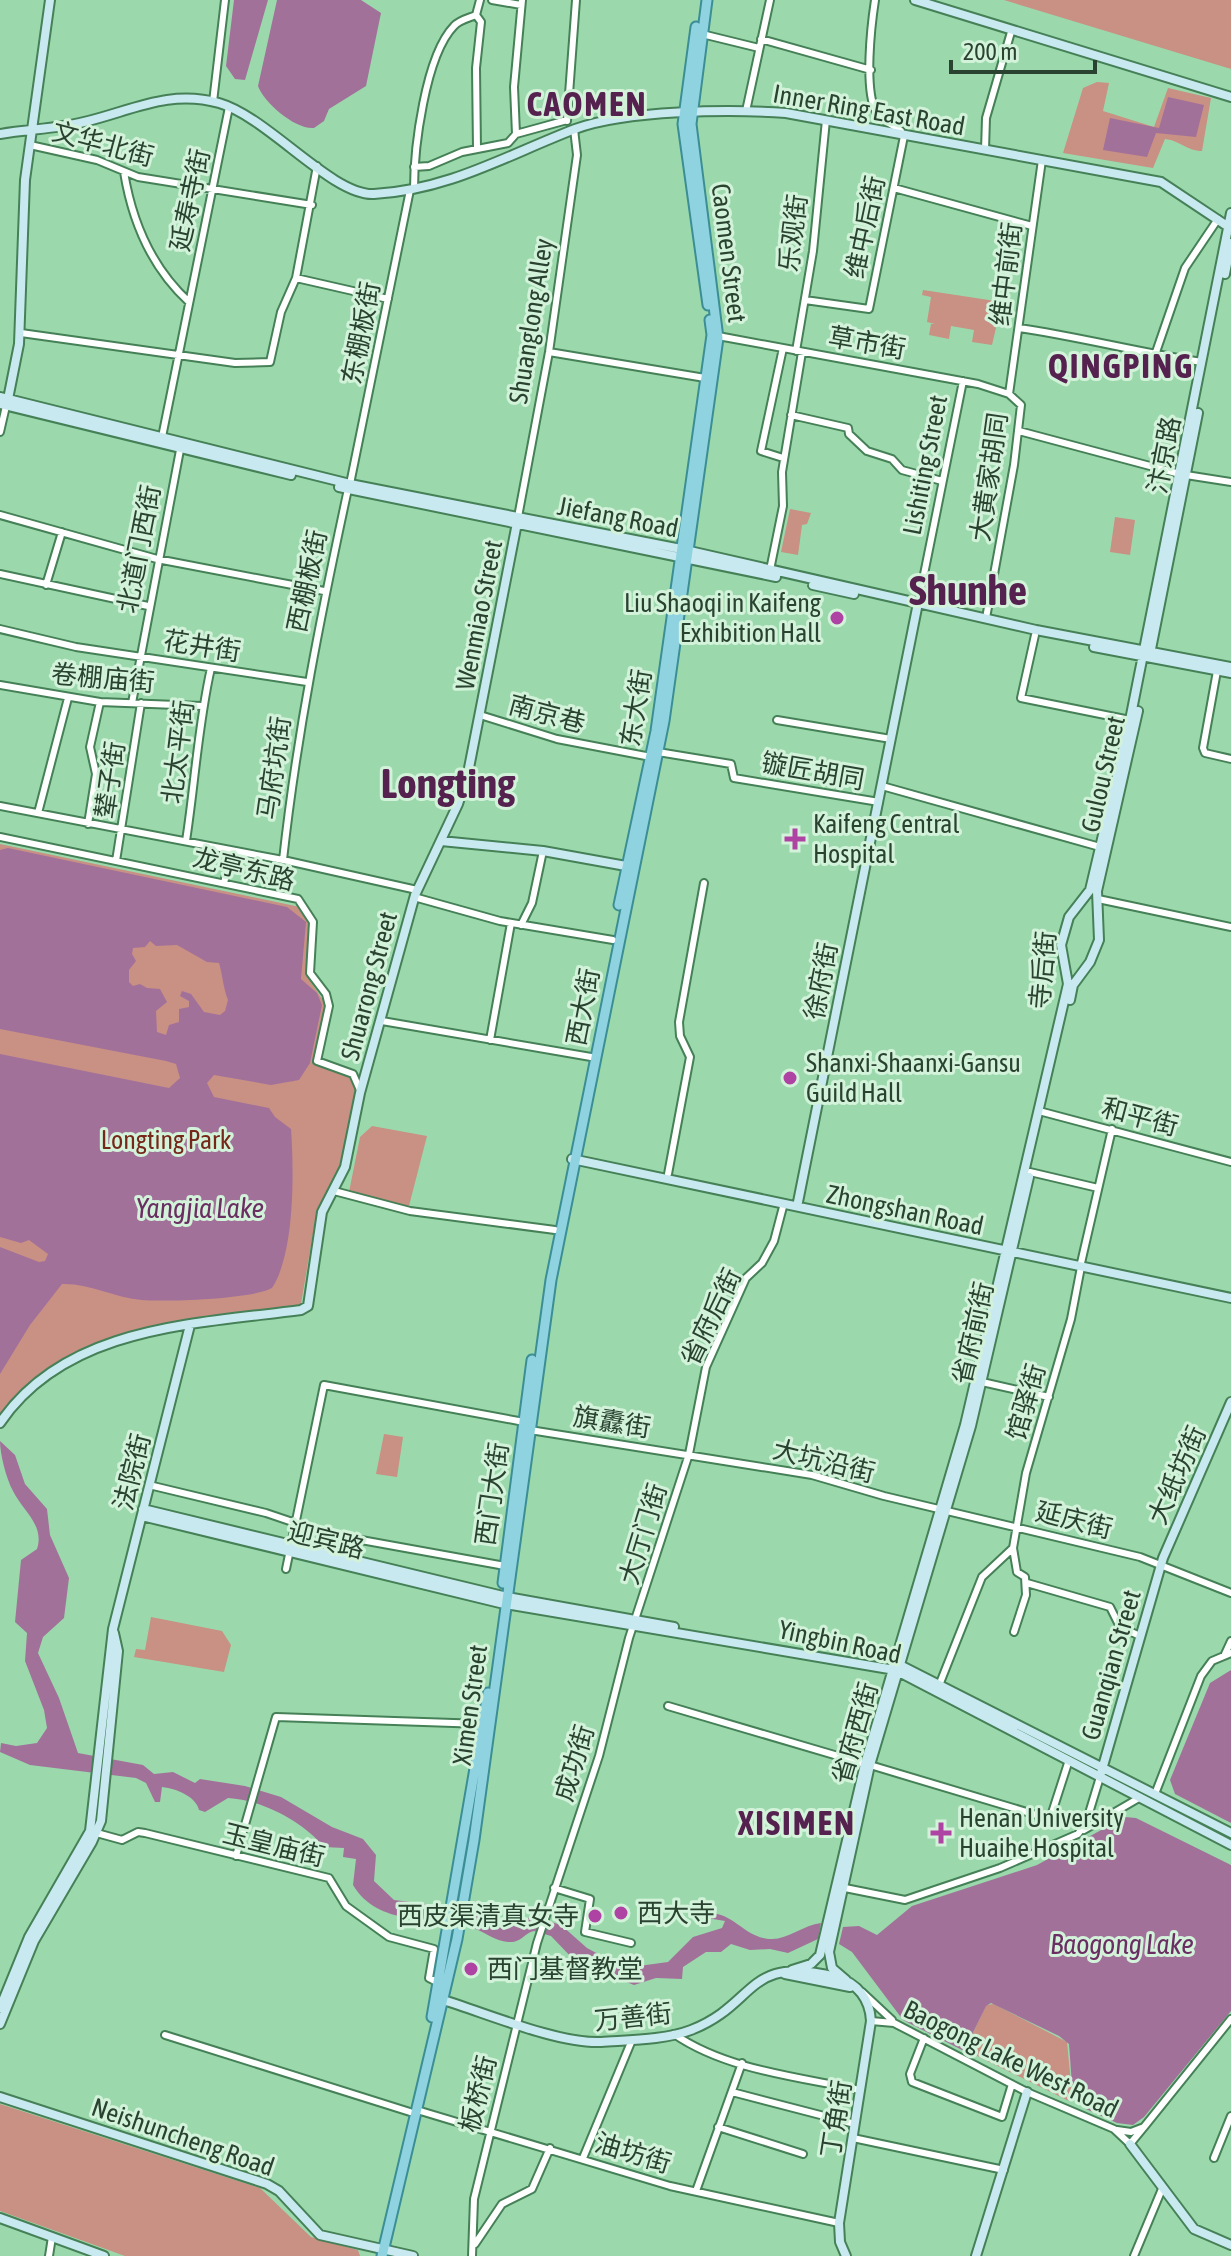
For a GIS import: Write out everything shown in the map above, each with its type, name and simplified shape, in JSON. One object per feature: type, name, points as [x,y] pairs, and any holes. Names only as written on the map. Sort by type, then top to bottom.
[{"type":"main road","name":"Caomen Street","points":[[684,554],[718,336],[687,114],[705,0]]},
{"type":"main road","name":"Caomen Street","points":[[684,554],[711,328],[687,114],[705,0]]},
{"type":"main road","name":"东大街","points":[[629,866],[654,755],[684,554]]},
{"type":"main road","name":"西大街","points":[[574,1157],[629,866]]},
{"type":"main road","name":"西大街","points":[[574,1157],[629,866]]},
{"type":"main road","name":"西门大街","points":[[469,1840],[504,1600],[505,1566],[555,1230],[574,1157]]},
{"type":"main road","name":"Ximen Street","points":[[380,2253],[443,2000],[469,1840],[527,1426],[574,1157]]},
{"type":"main road","name":"Ximen Street","points":[[414,2111],[439,1983],[447,1963]]},
{"type":"street","points":[[0,432],[18,332],[22,179],[48,0]]},
{"type":"street","points":[[213,102],[225,0]]},
{"type":"street","points":[[477,149],[476,68],[481,22],[476,15],[480,0]]},
{"type":"street","points":[[492,0],[522,2],[514,74],[516,134]]},
{"type":"street","name":"Shuanglong Alley","points":[[518,520],[549,352],[577,155],[567,120],[576,0]]},
{"type":"street","points":[[699,52],[706,35],[705,0]]},
{"type":"street","points":[[746,111],[770,0]]},
{"type":"street","points":[[875,0],[869,49],[874,107],[881,118],[901,131],[903,136]]},
{"type":"street","points":[[915,0],[1011,32],[1231,97]]},
{"type":"street","name":"东棚板街","points":[[349,486],[412,189],[424,99],[435,61],[454,26],[476,15]]},
{"type":"street","points":[[985,150],[988,109],[1011,32]]},
{"type":"street","points":[[706,35],[759,48]]},
{"type":"street","points":[[761,39],[871,70]]},
{"type":"street","name":"Inner Ring East Road","points":[[0,134],[89,121],[149,101],[185,98],[213,102],[259,121],[317,166],[363,193],[412,189],[467,176],[572,130],[621,118],[746,111],[826,120],[1161,182],[1230,228]]},
{"type":"street","name":"延寿寺街","points":[[162,437],[229,107]]},
{"type":"street","points":[[414,167],[429,166],[477,149],[508,143],[516,134],[567,120]]},
{"type":"street","name":"乐观街","points":[[770,570],[783,506],[780,488],[783,458],[791,415],[826,120]]},
{"type":"street","points":[[4,401],[21,333],[30,131]]},
{"type":"street","name":"维中后街","points":[[805,300],[868,310],[903,136]]},
{"type":"street","name":"文华北街","points":[[30,145],[97,160],[124,171],[312,205]]},
{"type":"street","name":"维中前街","points":[[1009,394],[1042,160]]},
{"type":"street","points":[[21,333],[235,363],[270,362],[281,312],[296,278],[317,166]]},
{"type":"street","name":"延寿寺街","points":[[124,171],[133,216],[147,245],[172,286],[189,302]]},
{"type":"street","points":[[894,188],[1032,226]]},
{"type":"street","name":"汴京路","points":[[1183,475],[1231,213]]},
{"type":"street","points":[[1155,355],[1185,268],[1218,219]]},
{"type":"street","name":"汴京路","points":[[1147,655],[1231,243]]},
{"type":"street","points":[[296,278],[388,299]]},
{"type":"street","points":[[1019,328],[1113,343],[1155,355],[1202,362]]},
{"type":"street","name":"草市街","points":[[718,336],[963,381],[1009,394]]},
{"type":"street","points":[[783,348],[761,451],[783,458]]},
{"type":"street","points":[[549,352],[705,378]]},
{"type":"street","name":"Lishiting Street","points":[[917,606],[963,381]]},
{"type":"street","name":"大黄家胡同","points":[[986,618],[1023,409],[1009,394]]},
{"type":"street","name":"Jiefang Road","points":[[4,401],[162,437],[349,486]]},
{"type":"street","name":"Jiefang Road","points":[[4,401],[180,450],[986,618],[1231,673]]},
{"type":"street","points":[[791,415],[848,428],[850,436],[867,451],[892,459],[902,470],[942,481]]},
{"type":"street","points":[[1019,431],[1183,475],[1231,482]]},
{"type":"street","name":"北道门西街","points":[[132,703],[180,450]]},
{"type":"street","name":"西棚板街","points":[[307,682],[324,591],[349,486]]},
{"type":"street","points":[[0,515],[157,559],[324,591]]},
{"type":"street","name":"Wenmiao Street","points":[[441,841],[465,786],[518,520]]},
{"type":"street","points":[[46,585],[62,532]]},
{"type":"street","name":"Jiefang Road","points":[[684,554],[770,570],[1035,635],[1231,667]]},
{"type":"street","points":[[0,574],[148,606]]},
{"type":"street","name":"徐府街","points":[[798,1202],[917,606]]},
{"type":"street","name":"花井街","points":[[0,629],[15,635],[139,657],[307,682]]},
{"type":"street","points":[[1035,635],[1021,698],[1130,720]]},
{"type":"street","name":"Gulou Street","points":[[1092,884],[1147,655]]},
{"type":"street","name":"Gulou Street","points":[[1098,899],[1147,655]]},
{"type":"street","name":"北太平街","points":[[186,841],[197,771],[202,706],[211,668]]},
{"type":"street","points":[[1217,671],[1203,748],[1205,753],[1231,759]]},
{"type":"street","name":"马府坑街","points":[[283,860],[295,749],[307,682]]},
{"type":"street","name":"卷棚庙街","points":[[0,685],[100,702],[202,706]]},
{"type":"street","points":[[38,813],[68,698]]},
{"type":"street","points":[[88,824],[96,774],[90,747],[100,702]]},
{"type":"street","name":"辇子街","points":[[116,861],[141,703]]},
{"type":"street","name":"南京巷","points":[[480,715],[557,739],[654,755]]},
{"type":"street","points":[[777,720],[891,739]]},
{"type":"street","name":"镟匠胡同","points":[[654,755],[731,764],[734,778],[879,802]]},
{"type":"street","points":[[882,786],[1100,847]]},
{"type":"street","points":[[0,806],[283,860],[416,894],[511,923],[613,940]]},
{"type":"street","name":"龙亭东路","points":[[0,837],[293,898],[306,907],[313,922],[310,973],[326,994],[329,1006],[317,1061],[348,1071]]},
{"type":"street","points":[[441,841],[543,851],[629,866]]},
{"type":"street","name":"Shuarong Street","points":[[190,1325],[306,1308],[322,1212],[345,1167],[360,1093],[416,894],[441,841]]},
{"type":"street","points":[[224,883],[232,851]]},
{"type":"street","points":[[521,925],[532,903],[543,851]]},
{"type":"street","points":[[668,1174],[690,1057],[680,1036],[679,1022],[704,883]]},
{"type":"street","name":"寺后街","points":[[1009,1251],[1030,1172],[1068,984],[1061,945],[1069,917],[1086,898],[1092,884]]},
{"type":"street","points":[[1098,899],[1231,927]]},
{"type":"street","name":"寺后街","points":[[1009,1251],[1073,985],[1090,962],[1099,940],[1098,899]]},
{"type":"street","points":[[490,1040],[511,923]]},
{"type":"street","points":[[382,1021],[591,1057]]},
{"type":"street","points":[[348,1071],[362,1069],[369,1062]]},
{"type":"street","points":[[348,1071],[357,1078],[360,1093]]},
{"type":"street","name":"和平街","points":[[1042,1112],[1231,1162]]},
{"type":"street","name":"馆驿街","points":[[1013,1548],[1026,1473],[1071,1319],[1112,1129]]},
{"type":"street","name":"Zhongshan Road","points":[[574,1157],[798,1202],[1009,1251]]},
{"type":"street","name":"Zhongshan Road","points":[[574,1157],[1009,1251],[1231,1295]]},
{"type":"street","points":[[1030,1172],[1098,1188]]},
{"type":"street","points":[[334,1191],[410,1211],[555,1230]]},
{"type":"street","name":"省府后街","points":[[689,1454],[706,1367],[746,1278],[762,1263],[774,1241],[784,1203]]},
{"type":"street","name":"省府前街","points":[[968,1426],[982,1382],[1009,1251]]},
{"type":"street","name":"省府前街","points":[[968,1426],[1009,1251]]},
{"type":"street","points":[[0,1423],[27,1389],[57,1368],[128,1335],[190,1325]]},
{"type":"street","name":"法院街","points":[[93,1832],[118,1651],[113,1629],[190,1325]]},
{"type":"street","points":[[982,1382],[1049,1397]]},
{"type":"street","name":"旗纛街","points":[[294,1523],[324,1385],[527,1426],[689,1454]]},
{"type":"street","name":"大纸坊街","points":[[1161,1563],[1231,1402]]},
{"type":"street","name":"省府西街","points":[[825,1955],[868,1765],[968,1426]]},
{"type":"street","name":"大坑沿街","points":[[689,1454],[800,1473],[945,1511]]},
{"type":"street","name":"大厅门街","points":[[634,1623],[689,1454]]},
{"type":"street","points":[[149,1485],[372,1543],[505,1566]]},
{"type":"street","name":"延庆街","points":[[945,1511],[1161,1563],[1231,1593]]},
{"type":"street","name":"迎宾路","points":[[142,1513],[504,1600]]},
{"type":"street","points":[[286,1569],[294,1523]]},
{"type":"street","points":[[1013,1548],[1017,1572],[1027,1583],[1110,1607],[1121,1628],[1140,1636]]},
{"type":"street","points":[[940,1683],[982,1577],[1013,1548]]},
{"type":"street","name":"Guanqian Street","points":[[1101,1773],[1161,1563]]},
{"type":"street","points":[[1014,1632],[1027,1583]]},
{"type":"street","name":"Yingbin Road","points":[[504,1600],[898,1668],[940,1683],[1101,1773],[1139,1798],[1231,1845]]},
{"type":"street","name":"成功街","points":[[537,1943],[599,1756],[634,1623]]},
{"type":"street","points":[[1155,1794],[1201,1676],[1212,1661],[1228,1654],[1231,1641]]},
{"type":"street","name":"Yingbin Road","points":[[898,1668],[1069,1760],[1155,1794],[1231,1833]]},
{"type":"street","points":[[668,1706],[1050,1819],[1069,1760]]},
{"type":"street","points":[[236,1856],[276,1717],[484,1724]]},
{"type":"street","points":[[1078,1834],[1086,1823],[1101,1773]]},
{"type":"street","points":[[840,1886],[905,1900],[1000,1868],[1078,1834],[1139,1798]]},
{"type":"street","points":[[0,2008],[29,1937],[93,1832]]},
{"type":"street","points":[[0,2024],[34,1941],[93,1832]]},
{"type":"street","name":"玉皇庙街","points":[[93,1832],[122,1840],[141,1832],[332,1879],[346,1906],[389,1937],[434,1949],[429,1978],[439,1983]]},
{"type":"street","points":[[554,1888],[590,1899],[585,1932],[631,1943]]},
{"type":"street","name":"板桥街","points":[[472,2256],[475,2244],[473,2209],[489,2132],[537,1943]]},
{"type":"street","points":[[805,1971],[825,1955]]},
{"type":"street","points":[[789,1972],[825,1955]]},
{"type":"street","points":[[825,1955],[833,1977]]},
{"type":"street","points":[[825,1955],[846,1983]]},
{"type":"street","points":[[789,1972],[805,1971],[846,1983]]},
{"type":"street","name":"万善街","points":[[443,2000],[580,2041],[674,2034],[703,2024],[769,1976],[789,1972],[846,1983],[859,1991]]},
{"type":"street","points":[[859,1991],[868,2003],[871,2021]]},
{"type":"street","points":[[859,1991],[894,2023]]},
{"type":"street","points":[[1231,2019],[1130,2144],[1197,2232],[1231,2245]]},
{"type":"street","name":"Baogong Lake West Road","points":[[871,2021],[894,2023],[1030,2093],[1114,2129],[1130,2144]]},
{"type":"street","name":"丁角街","points":[[846,2256],[840,2242],[839,2223],[871,2021]]},
{"type":"street","points":[[674,2034],[692,2047],[742,2063],[860,2090]]},
{"type":"street","name":"油坊街","points":[[165,2035],[414,2111],[696,2191],[839,2223]]},
{"type":"street","points":[[583,2158],[633,2038]]},
{"type":"street","points":[[924,2038],[910,2074],[912,2082],[1002,2117],[1012,2084]]},
{"type":"street","points":[[696,2191],[742,2063]]},
{"type":"street","points":[[732,2092],[855,2124]]},
{"type":"street","points":[[978,2256],[1030,2093]]},
{"type":"street","points":[[978,2256],[1030,2093]]},
{"type":"street","name":"Neishuncheng Road","points":[[0,2097],[267,2184],[279,2191],[315,2233],[380,2253],[413,2256]]},
{"type":"street","points":[[1214,2158],[1231,2116]]},
{"type":"street","points":[[718,2127],[803,2154]]},
{"type":"street","points":[[1114,2129],[1131,2132],[1144,2127]]},
{"type":"street","points":[[853,2138],[1004,2170]]},
{"type":"street","points":[[475,2244],[502,2204],[532,2189],[550,2148]]},
{"type":"street","points":[[1134,2256],[1162,2189]]},
{"type":"street","points":[[0,2218],[104,2256]]},
{"type":"street","points":[[49,2256],[52,2237]]},
{"type":"green space","points":[[1004,0],[1231,0],[1231,69]]},
{"type":"green space","points":[[1097,82],[1109,83],[1103,111],[1154,127],[1168,88],[1211,98],[1202,151],[1165,139],[1153,168],[1063,153],[1083,88]]},
{"type":"green space","points":[[923,290],[1002,302],[992,345],[972,342],[974,330],[951,326],[949,339],[929,335],[931,324],[935,324],[927,322],[931,297],[922,295]]},
{"type":"green space","points":[[790,509],[811,513],[807,524],[802,525],[798,555],[781,552]]},
{"type":"green space","points":[[1115,517],[1135,520],[1130,555],[1110,552]]},
{"type":"green space","name":"Longting Park","points":[[0,844],[300,907],[312,926],[307,976],[326,1005],[314,1063],[350,1077],[357,1087],[338,1174],[317,1210],[301,1304],[272,1311],[191,1319],[129,1332],[99,1342],[44,1371],[20,1391],[0,1416]]},
{"type":"green space","points":[[372,1126],[427,1136],[409,1206],[349,1192],[360,1137]]},
{"type":"green space","points":[[384,1434],[403,1437],[397,1477],[376,1474]]},
{"type":"green space","points":[[151,1617],[222,1631],[231,1645],[224,1672],[134,1657],[136,1649],[145,1650]]},
{"type":"green space","points":[[994,2004],[1067,2042],[1072,2094],[1069,2101],[965,2050],[986,2005]]},
{"type":"green space","points":[[0,2104],[260,2188],[311,2237],[358,2250],[360,2256],[125,2256],[0,2211]]},
{"type":"water","points":[[234,0],[268,0],[245,80],[235,79],[226,66]]},
{"type":"water","points":[[277,0],[361,0],[381,13],[366,86],[329,109],[324,121],[314,128],[298,125],[282,114],[258,86]]},
{"type":"water","points":[[1168,97],[1204,105],[1196,137],[1156,133],[1147,157],[1103,150],[1110,118],[1159,128]]},
{"type":"water","name":"Longting Park","points":[[8,848],[287,907],[306,922],[301,979],[317,993],[322,1005],[310,1063],[299,1080],[271,1085],[214,1075],[207,1083],[214,1097],[269,1108],[291,1129],[293,1167],[289,1233],[280,1273],[272,1288],[229,1297],[154,1301],[62,1284],[30,1325],[0,1374],[0,1247],[39,1262],[45,1261],[48,1254],[29,1240],[21,1243],[0,1237],[0,1054],[169,1088],[180,1078],[176,1064],[166,1061],[0,1029],[0,850]],"holes":[[[150,941],[156,946],[177,945],[207,962],[219,963],[228,1000],[225,1011],[220,1015],[204,1012],[191,994],[182,991],[180,996],[189,1001],[189,1007],[179,1009],[179,1022],[169,1025],[166,1035],[157,1032],[156,1011],[167,1002],[160,989],[140,984],[133,986],[129,982],[129,970],[136,961],[133,948],[145,947]]]},
{"type":"water","points":[[0,1441],[15,1455],[25,1484],[47,1509],[50,1535],[69,1578],[64,1618],[43,1637],[38,1653],[59,1698],[78,1753],[143,1765],[154,1774],[173,1772],[195,1783],[200,1779],[245,1786],[281,1797],[332,1827],[363,1839],[376,1855],[374,1881],[394,1900],[443,1906],[513,1925],[532,1916],[561,1925],[587,1948],[624,1968],[668,1962],[693,1937],[722,1928],[725,1921],[707,1918],[708,1913],[725,1917],[754,1935],[772,1939],[821,1923],[818,1939],[788,1953],[770,1949],[750,1950],[731,1944],[721,1952],[706,1952],[683,1967],[682,1979],[656,1978],[634,1985],[609,1975],[598,1965],[573,1959],[551,1936],[534,1931],[517,1941],[508,1942],[473,1928],[407,1918],[376,1908],[353,1885],[356,1859],[343,1857],[344,1848],[324,1847],[294,1821],[255,1803],[228,1798],[205,1812],[199,1810],[185,1794],[162,1787],[160,1802],[155,1802],[146,1783],[136,1778],[30,1765],[0,1752],[1,1743],[16,1746],[37,1743],[47,1728],[44,1710],[25,1661],[27,1633],[15,1622],[21,1560],[37,1549],[38,1532],[10,1486]]},
{"type":"water","points":[[1231,1670],[1231,1823],[1175,1794],[1170,1780],[1210,1683]]},
{"type":"water","name":"Baogong Lake","points":[[1125,1817],[1136,1818],[1231,1865],[1231,2011],[1144,2117],[1133,2125],[1117,2123],[1086,2109],[1087,2099],[1072,2085],[1069,2044],[1059,2036],[991,2003],[986,2006],[964,2051],[903,2020],[852,1952],[839,1944],[843,1927],[859,1926],[877,1935],[912,1906],[1037,1865]]},
{"type":"place","name":"Liu Shaoqi in Kaifeng Exhibition Hall","points":[[837,618]]},
{"type":"place","name":"Kaifeng Central Hospital","points":[[795,839]]},
{"type":"place","name":"Shanxi-Shaanxi-Gansu Guild Hall","points":[[790,1078]]},
{"type":"place","name":"Henan University Huaihe Hospital","points":[[941,1833]]},
{"type":"place","name":"西大寺","points":[[621,1913]]},
{"type":"place","name":"西皮渠清真女寺","points":[[595,1916]]},
{"type":"place","name":"西门基督教堂","points":[[471,1969]]},
{"type":"district","name":"CAOMEN","points":[[587,103]]},
{"type":"district","name":"QINGPING","points":[[1121,365]]},
{"type":"district","name":"Shunhe","points":[[968,590]]},
{"type":"district","name":"Longting","points":[[448,783]]},
{"type":"district","name":"XISIMEN","points":[[797,1822]]},
{"type":"water label","name":"Yangjia Lake","points":[[200,1208]]}]
